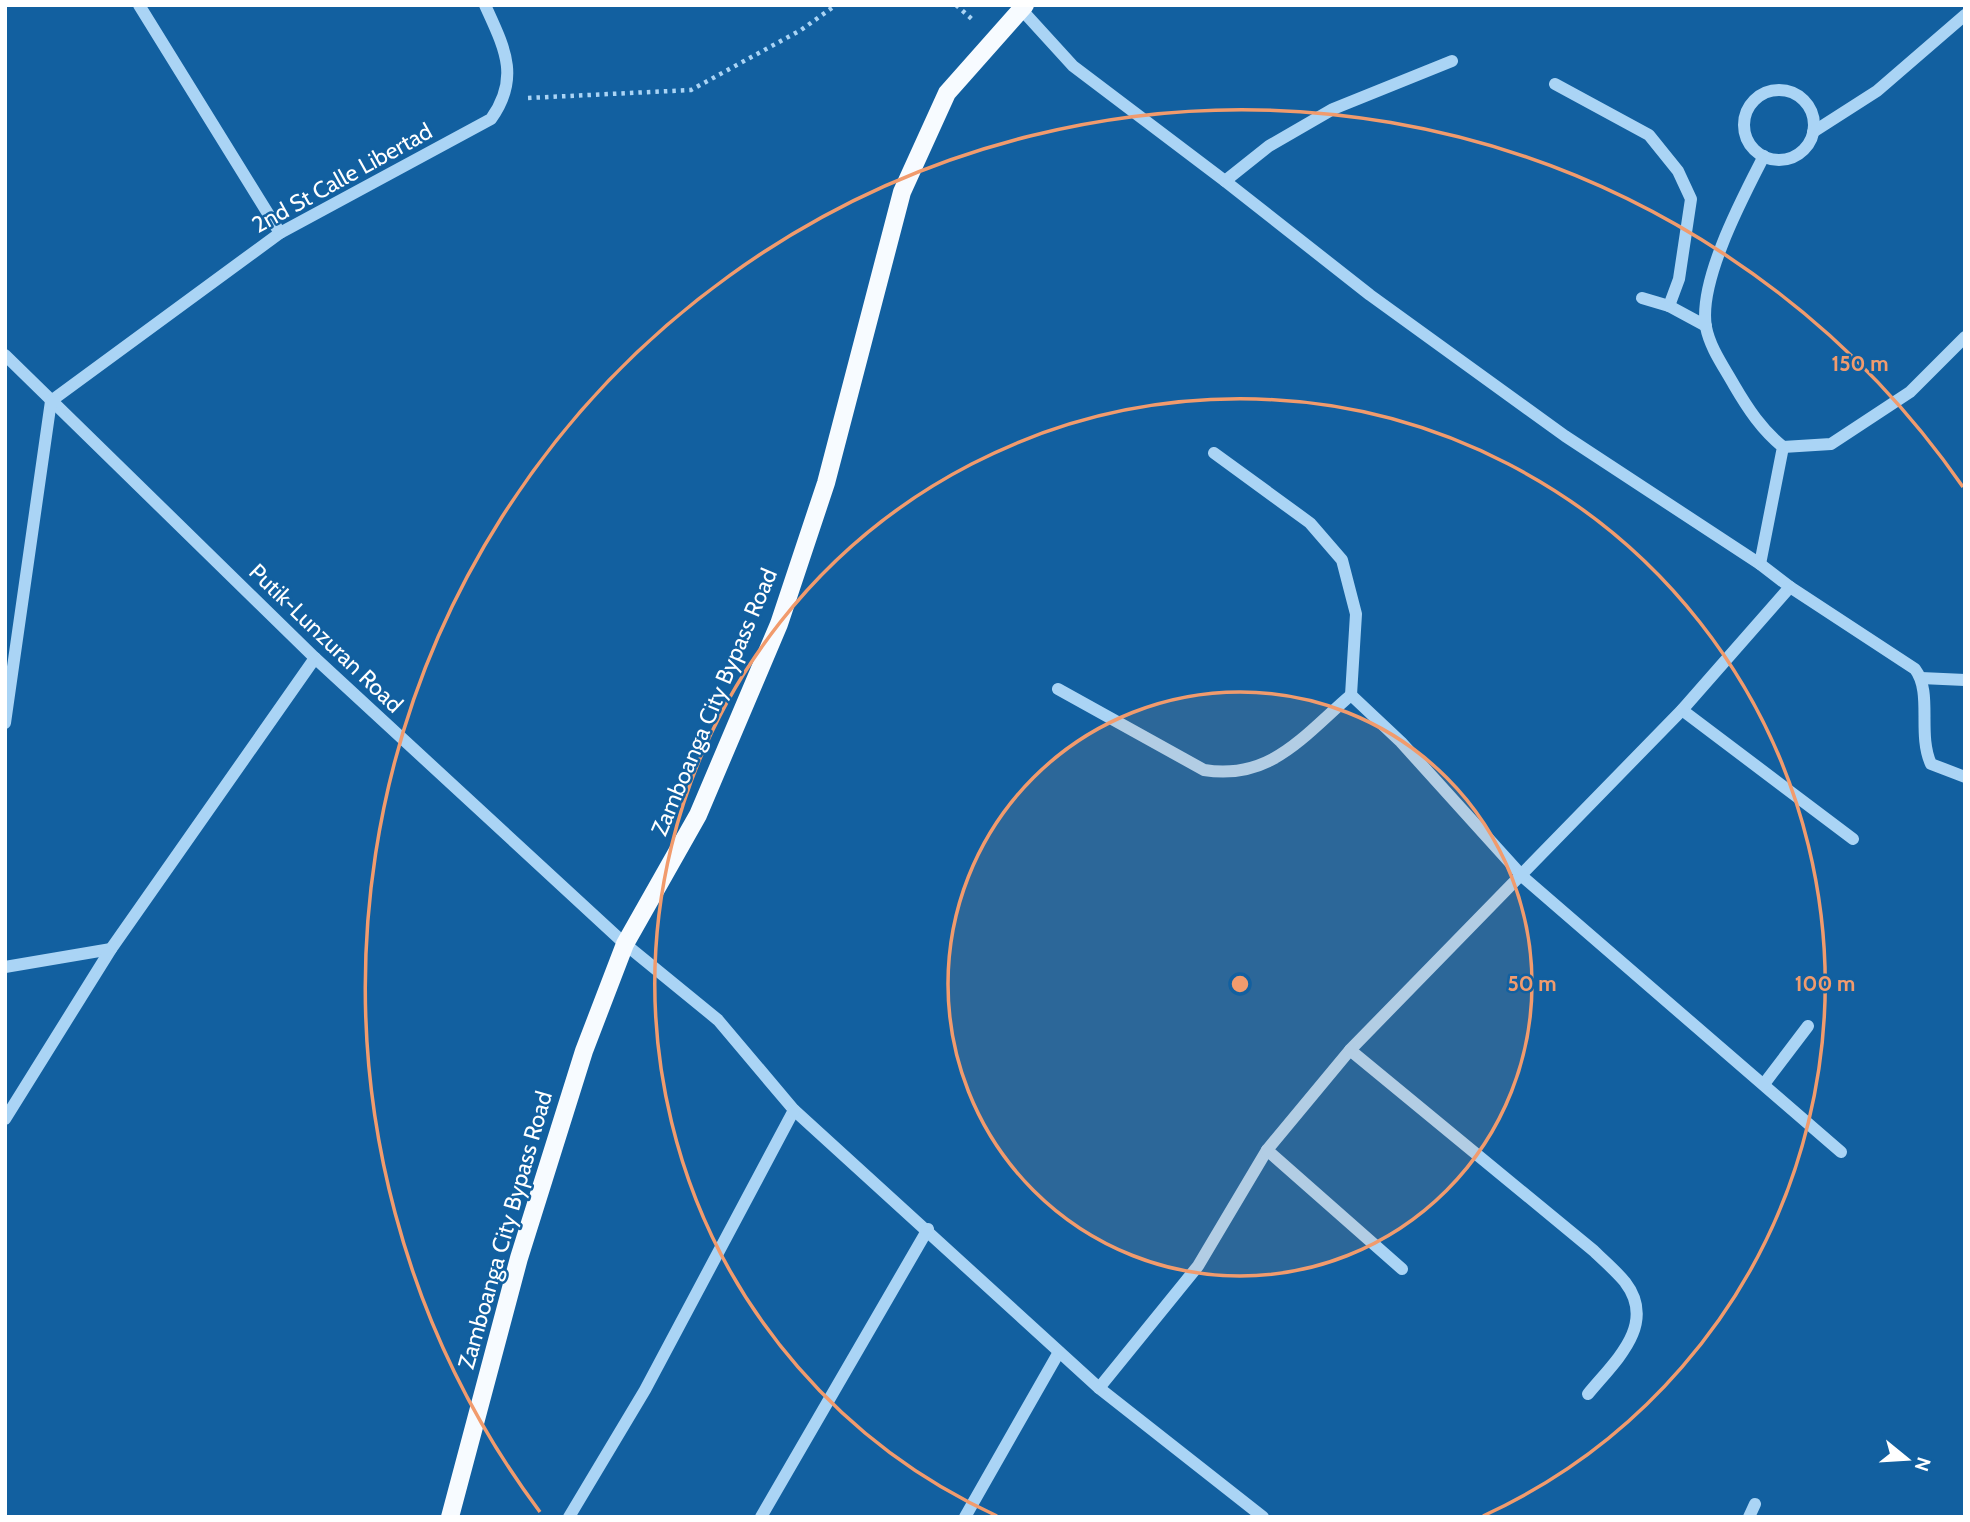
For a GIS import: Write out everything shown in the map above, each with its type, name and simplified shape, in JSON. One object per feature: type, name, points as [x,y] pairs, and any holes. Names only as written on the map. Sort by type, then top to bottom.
[{"type":"main road","name":"Zamboanga City Bypass Road","points":[[450,1517],[519,1258],[584,1051],[625,944],[698,815],[779,624],[826,483],[902,192],[947,93],[1023,7]]},
{"type":"street","points":[[139,5],[280,233]]},
{"type":"street","points":[[485,5],[505,50],[508,75],[505,99]]},
{"type":"street","points":[[1023,7],[1073,66],[1226,181],[1370,295],[1565,436],[1760,564],[1914,670],[1921,678],[1923,747],[1931,764],[1965,777]]},
{"type":"street","points":[[1813,132],[1877,91],[1965,15]]},
{"type":"street","points":[[1226,181],[1269,146],[1333,110],[1452,61]]},
{"type":"street","points":[[1555,84],[1649,135],[1678,170],[1691,199],[1679,279],[1669,306]]},
{"type":"street","points":[[1773,89],[1790,91],[1805,100],[1813,115],[1813,132],[1806,147],[1793,158],[1775,160],[1764,156],[1748,142],[1744,126],[1747,110],[1758,96],[1773,89]]},
{"type":"street","name":"2nd St Calle Libertad","points":[[51,401],[280,233],[492,119],[505,99]]},
{"type":"street","points":[[1764,156],[1731,220],[1710,288],[1706,326],[1713,349],[1754,417],[1783,447],[1831,444],[1910,392],[1965,337]]},
{"type":"street","points":[[1642,298],[1669,306],[1706,326]]},
{"type":"street","name":"Putik-Lunzuran Road","points":[[5,355],[315,658],[625,944],[718,1020],[794,1110],[928,1229],[1099,1388],[1263,1517]]},
{"type":"street","points":[[5,723],[51,401]]},
{"type":"street","points":[[1760,564],[1783,447]]},
{"type":"street","points":[[1058,690],[1204,770],[1225,774],[1244,772],[1276,759],[1351,695],[1356,614],[1342,560],[1310,523],[1214,453]]},
{"type":"street","points":[[1099,1388],[1198,1266],[1267,1150],[1350,1050],[1523,877],[1682,710],[1790,587]]},
{"type":"street","points":[[5,1119],[111,949],[315,658]]},
{"type":"street","points":[[1921,678],[1965,680]]},
{"type":"street","points":[[1351,695],[1401,742],[1523,877],[1842,1152]]},
{"type":"street","points":[[1682,710],[1853,839]]},
{"type":"street","points":[[5,967],[111,949]]},
{"type":"street","points":[[1764,1084],[1808,1026]]},
{"type":"street","points":[[1350,1050],[1594,1251],[1626,1283],[1637,1306],[1637,1324],[1631,1342],[1588,1394]]},
{"type":"street","points":[[569,1517],[645,1390],[794,1110]]},
{"type":"street","points":[[1267,1150],[1402,1269]]},
{"type":"street","points":[[761,1517],[928,1229]]},
{"type":"street","points":[[965,1517],[1059,1352]]},
{"type":"street","points":[[1749,1517],[1755,1504]]},
{"type":"path","points":[[505,99],[691,90],[801,30],[836,5]]}]
